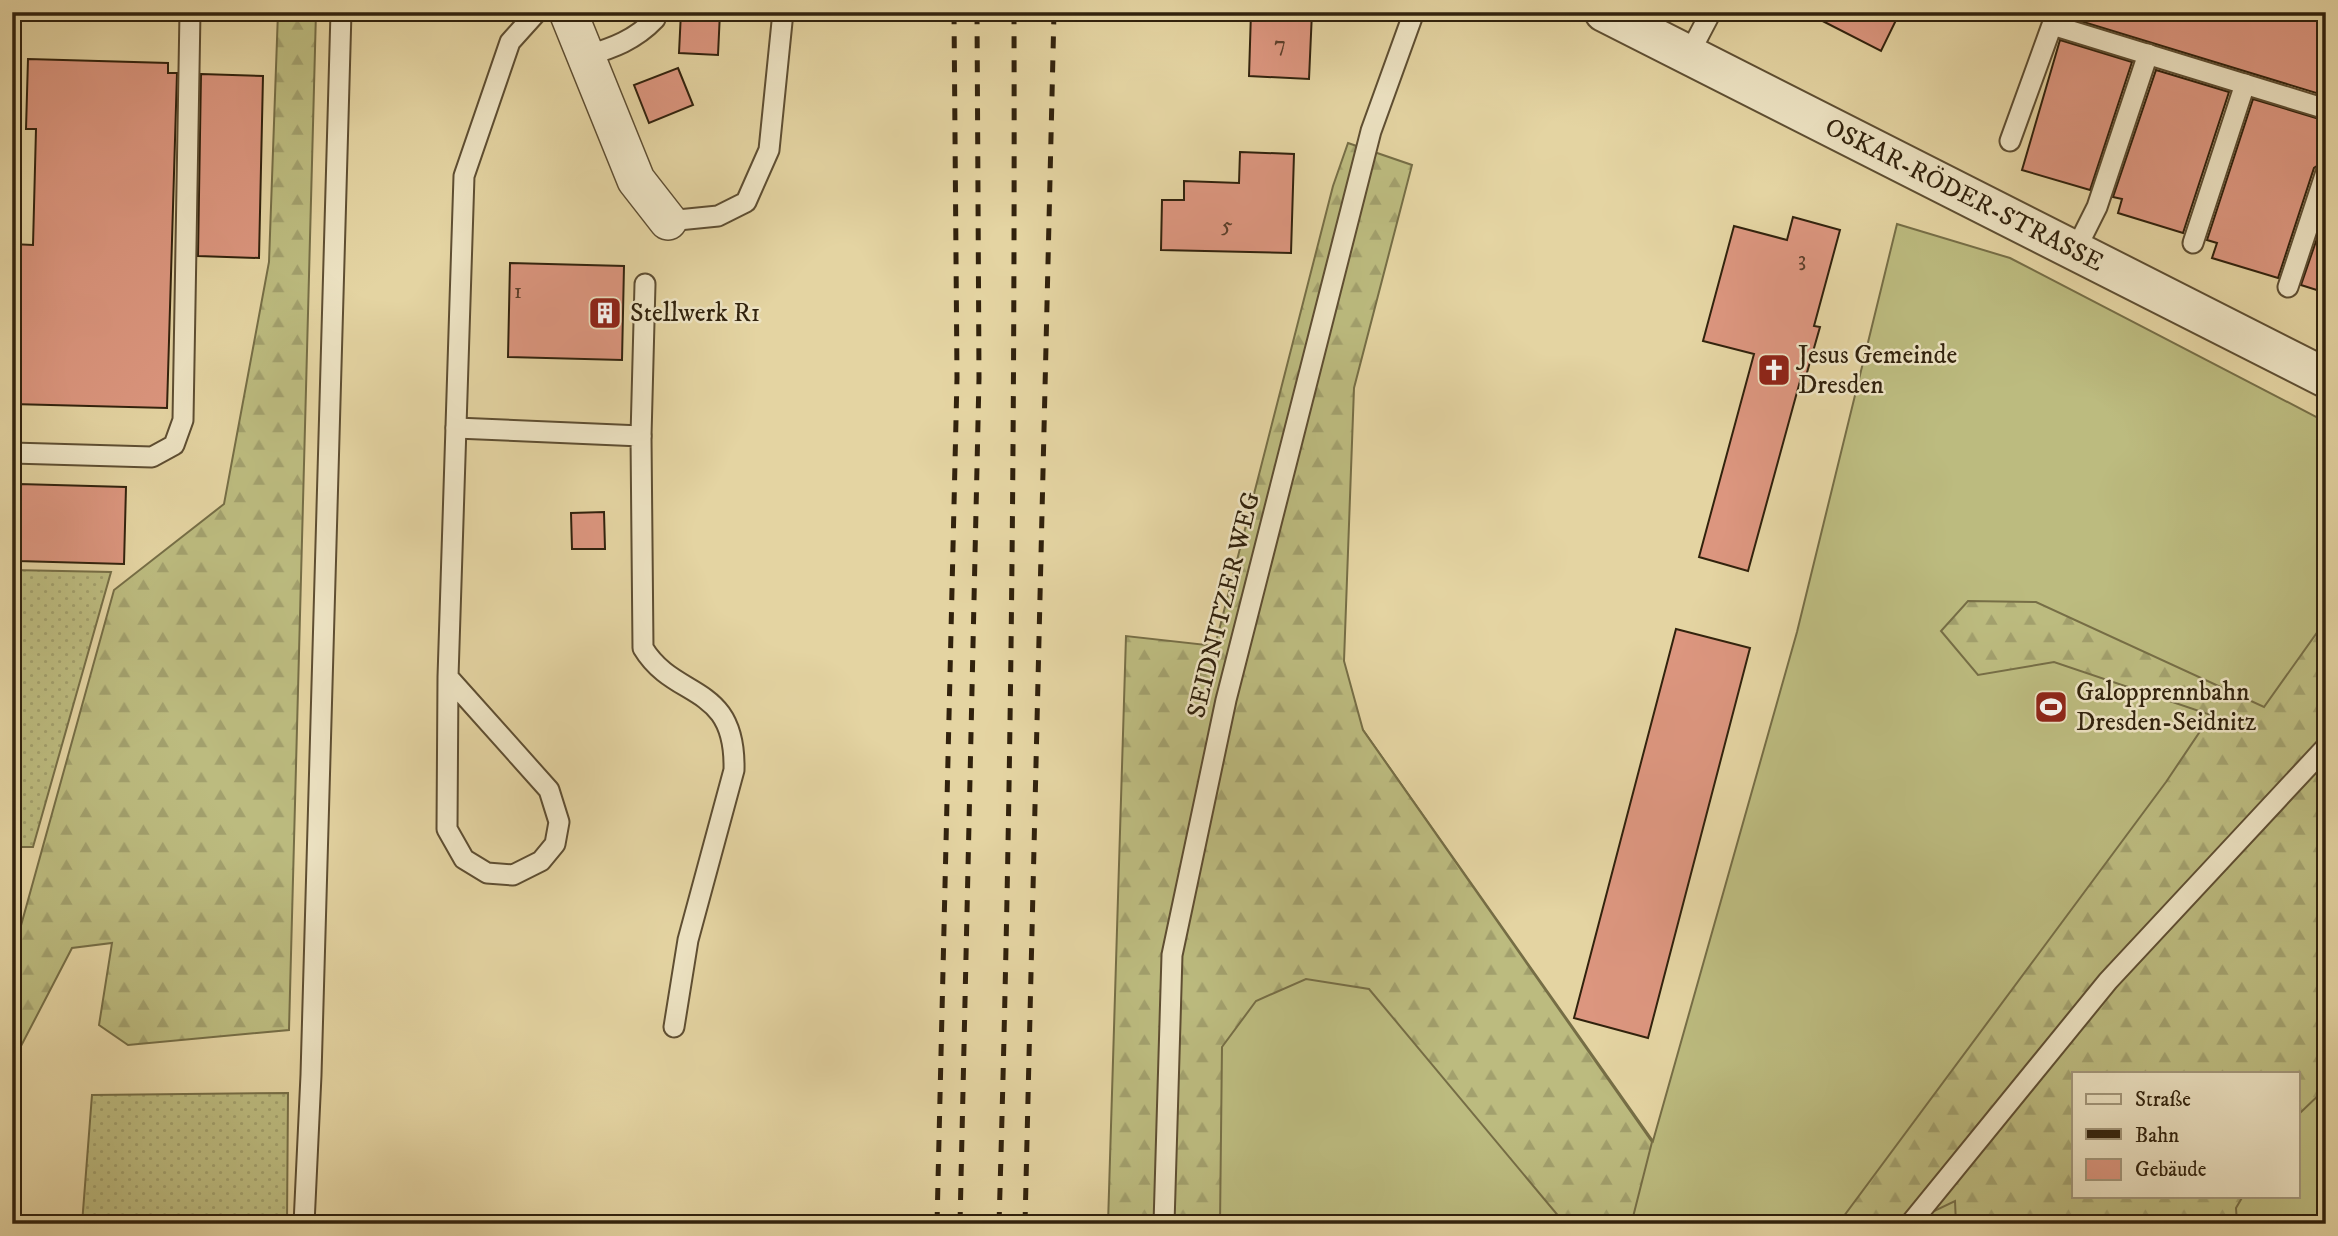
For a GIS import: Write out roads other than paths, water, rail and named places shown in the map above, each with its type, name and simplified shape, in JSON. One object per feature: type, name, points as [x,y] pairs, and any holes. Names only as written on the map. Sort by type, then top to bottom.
[{"type":"street","points":[[568,12],[636,180],[668,221]]},
{"type":"street","name":"OSKAR-RÖDER-STRASSE","points":[[1604,12],[2326,378]]},
{"type":"lane","points":[[12,453],[152,457],[174,445],[183,420],[190,12]]},
{"type":"lane","points":[[304,1224],[311,1075],[341,12]]},
{"type":"lane","points":[[447,677],[549,790],[559,822],[555,844],[541,861],[513,875],[487,873],[464,859],[447,830],[447,677],[464,176],[510,42],[537,12]]},
{"type":"lane","points":[[586,56],[615,48],[640,35],[655,19],[655,12]]},
{"type":"lane","points":[[668,221],[718,216],[746,201],[769,150],[783,12]]},
{"type":"lane","name":"SEIDNITZER WEG","points":[[1164,1224],[1172,955],[1226,700],[1368,144],[1414,12]]},
{"type":"lane","points":[[1689,54],[1711,12]]},
{"type":"lane","points":[[2010,141],[2052,25],[2326,109]]},
{"type":"lane","points":[[2075,251],[2097,207],[2148,54]]},
{"type":"lane","points":[[2193,243],[2245,84]]},
{"type":"lane","points":[[2288,287],[2326,172]]},
{"type":"lane","points":[[645,284],[641,436],[643,648],[659,668],[710,702],[731,734],[734,749],[734,770],[688,940],[674,1027]]},
{"type":"lane","points":[[456,428],[641,436]]},
{"type":"lane","points":[[1910,1224],[2108,981],[2326,747]]},
{"type":"railway","points":[[937,1224],[957,378],[954,12]]},
{"type":"railway","points":[[960,1224],[979,378],[977,12]]},
{"type":"railway","points":[[999,1224],[1011,618],[1014,12]]},
{"type":"railway","points":[[1025,1224],[1054,12]]},
{"type":"place","name":"Stellwerk R1","points":[[605,313]]},
{"type":"place","name":"Jesus Gemeinde Dresden","points":[[1774,370]]},
{"type":"place","name":"Galopprennbahn Dresden-Seidnitz","points":[[2051,707]]}]
